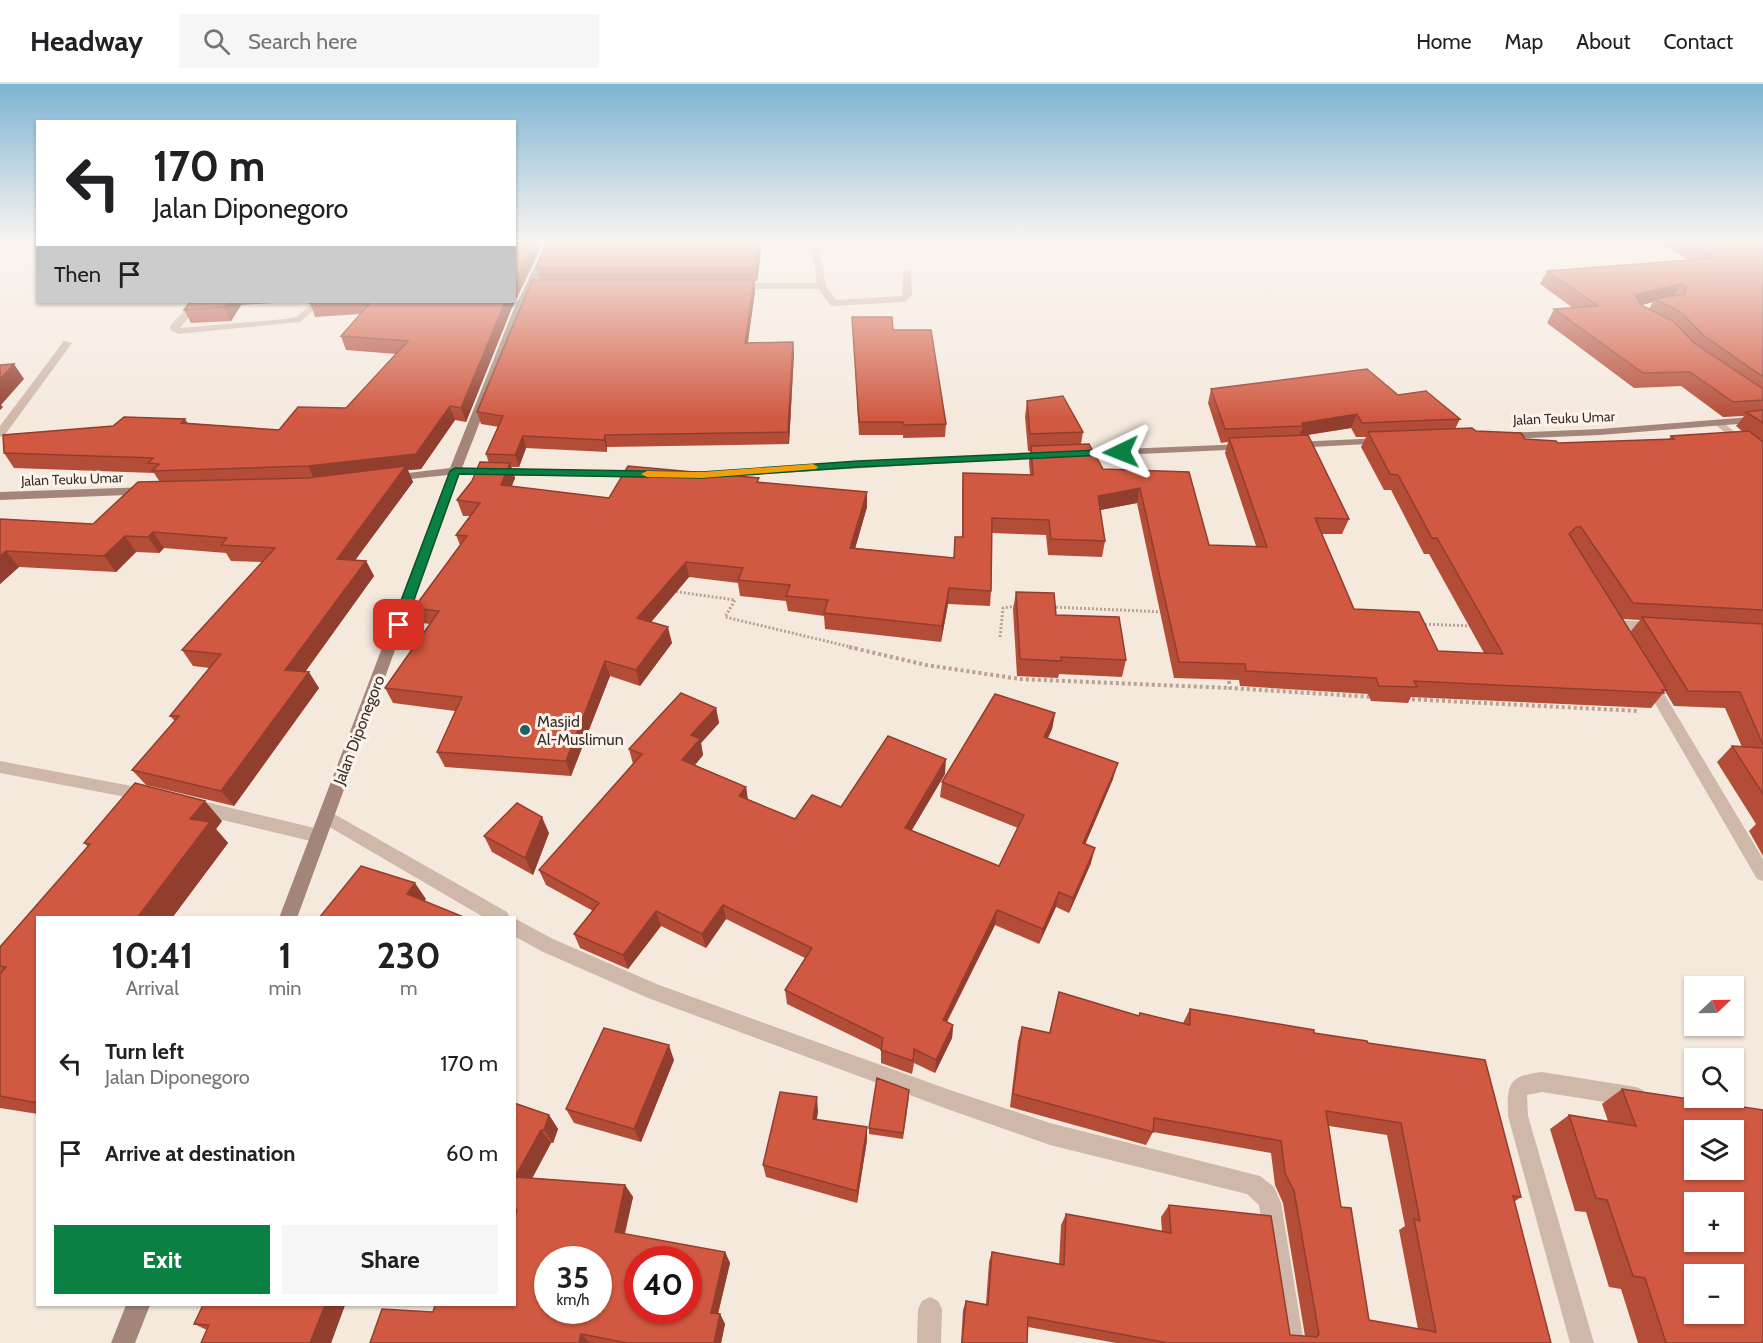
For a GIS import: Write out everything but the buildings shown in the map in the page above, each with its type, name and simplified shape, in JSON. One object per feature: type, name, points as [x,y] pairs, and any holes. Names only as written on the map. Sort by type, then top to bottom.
[{"type":"street","name":"Jalan Diponegoro","points":[[289,916],[455,471],[528,300]]},
{"type":"street","points":[[830,300],[832,303],[900,300]]},
{"type":"street","points":[[195,303],[173,328],[185,330],[285,322],[300,319],[317,303]]},
{"type":"street","points":[[0,434],[67,343]]},
{"type":"street","name":"Jalan Teuku Umar","points":[[1495,436],[1763,419]]},
{"type":"street","points":[[1720,423],[1763,461]]},
{"type":"street","points":[[1284,445],[1391,440]]},
{"type":"street","points":[[679,474],[1260,446]]},
{"type":"street","points":[[374,480],[455,471],[655,474]]},
{"type":"street","name":"Jalan Teuku Umar","points":[[0,496],[163,491]]},
{"type":"street","points":[[1627,642],[1613,620],[1673,628]]},
{"type":"street","points":[[1638,663],[1763,874]]},
{"type":"street","points":[[0,767],[135,790],[174,802],[319,836]]},
{"type":"street","points":[[327,817],[498,916]]},
{"type":"street","points":[[516,927],[547,945],[655,992],[950,1100],[1050,1134],[1252,1184],[1266,1195],[1270,1203],[1292,1343]]},
{"type":"street","points":[[1582,1343],[1518,1116],[1517,1091],[1525,1084],[1542,1082],[1658,1100]]},
{"type":"street","points":[[123,1343],[138,1306]]},
{"type":"street","points":[[929,1343],[930,1310]]},
{"type":"path","points":[[668,590],[735,600],[725,617],[926,665],[1020,679],[1230,688],[1384,698]]},
{"type":"path","points":[[1000,637],[1003,608],[1025,606]]},
{"type":"path","points":[[1048,607],[1173,613]]},
{"type":"path","points":[[1420,624],[1479,626]]},
{"type":"path","points":[[1227,666],[1230,688]]},
{"type":"path","points":[[1396,699],[1668,713]]},
{"type":"slow traffic","points":[[647,474],[702,475],[813,467]]},
{"type":"place","name":"Masjid Al-Muslimun","points":[[525,730]]},
{"type":"route","points":[[399,625],[455,471],[702,475],[858,464],[1121,452]]}]
